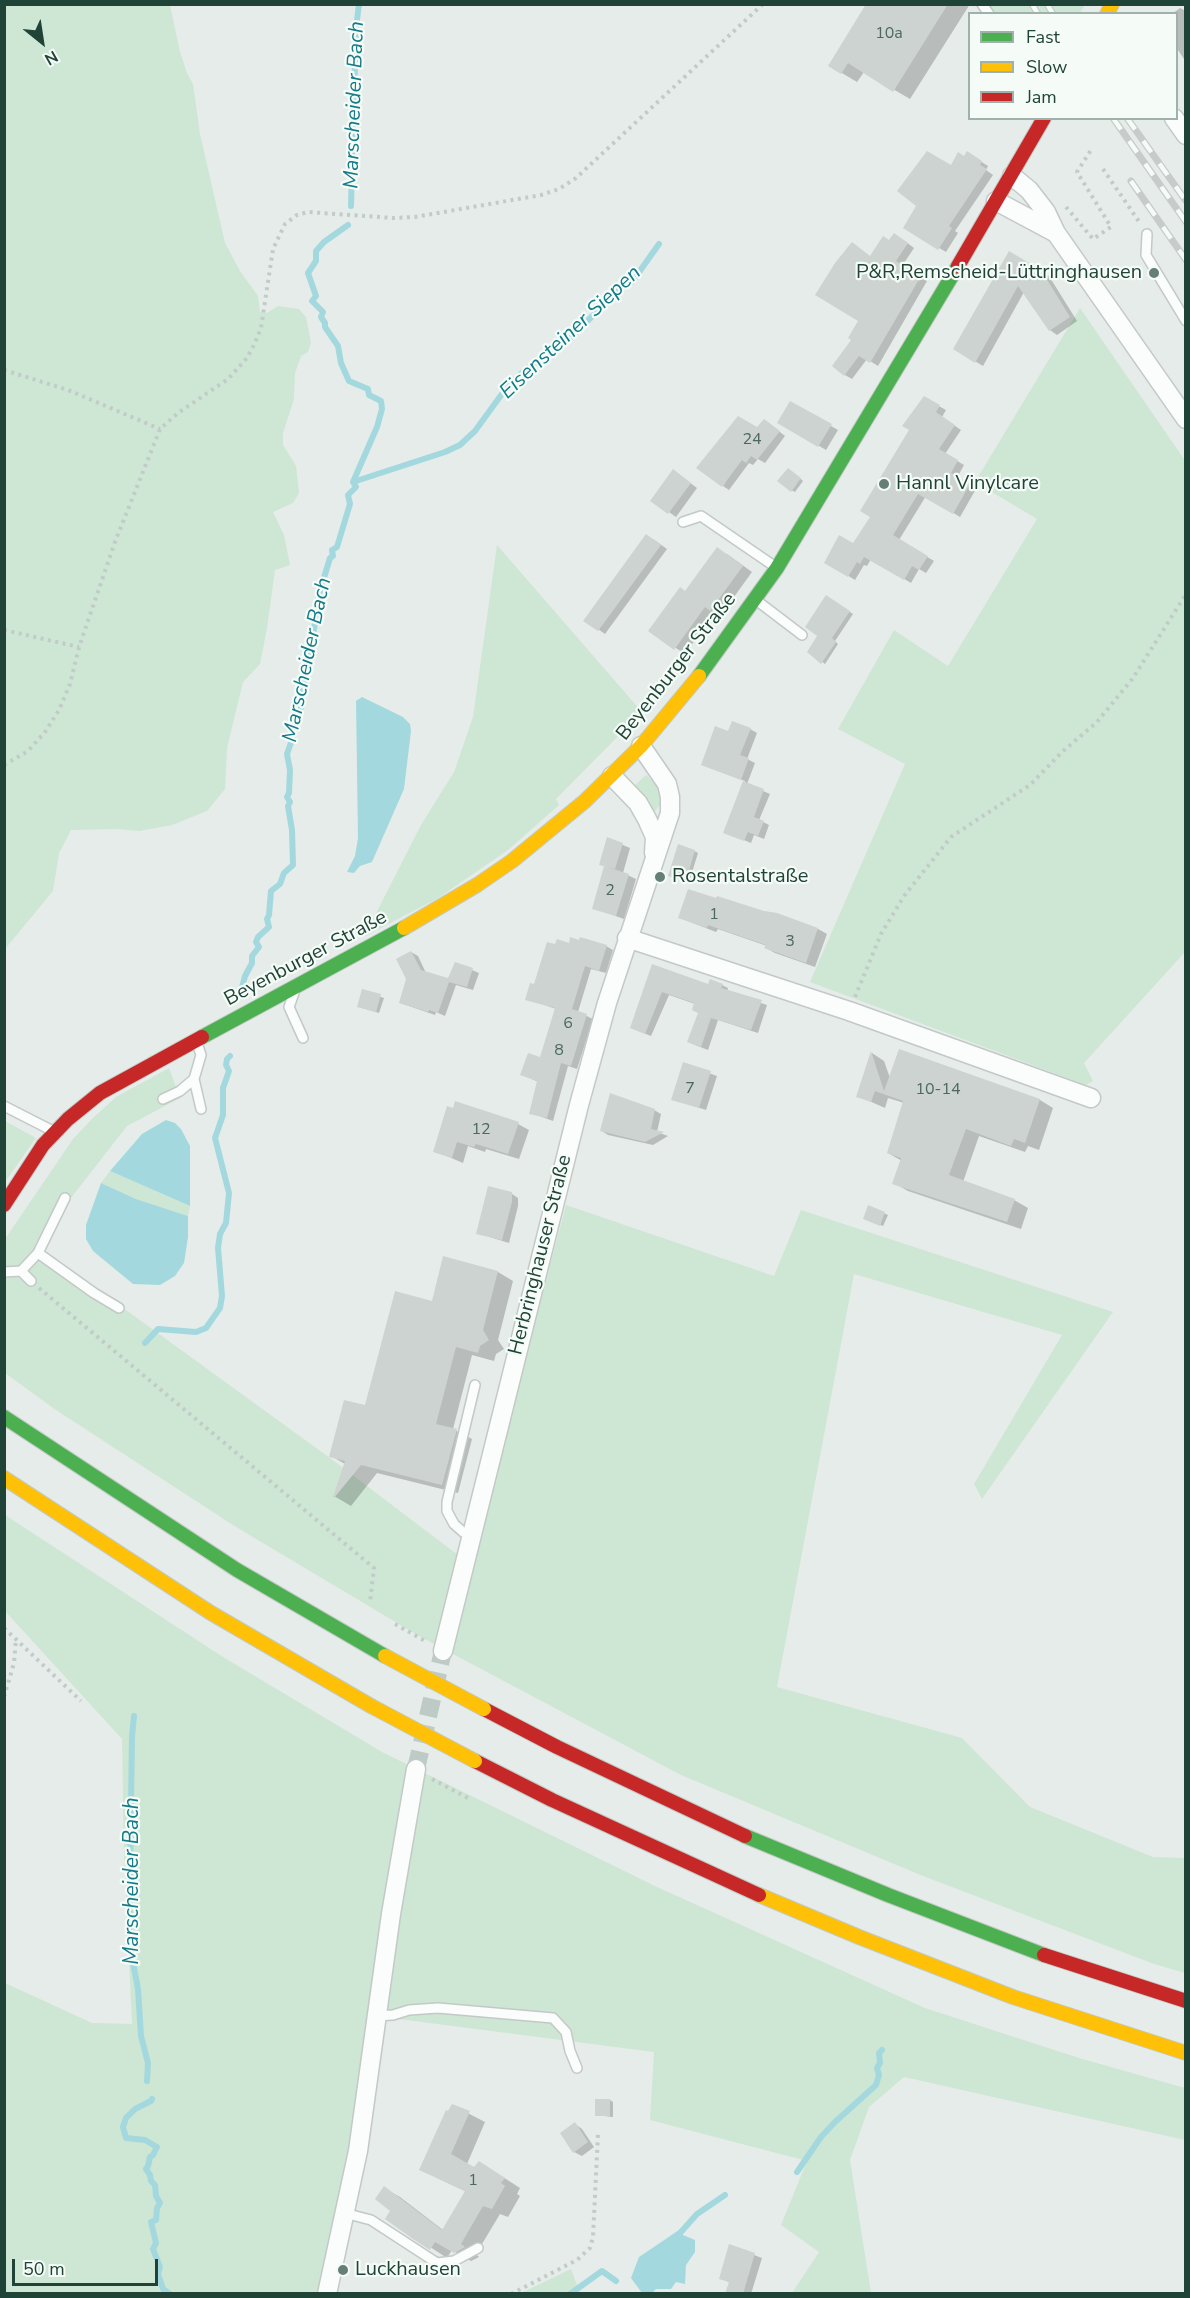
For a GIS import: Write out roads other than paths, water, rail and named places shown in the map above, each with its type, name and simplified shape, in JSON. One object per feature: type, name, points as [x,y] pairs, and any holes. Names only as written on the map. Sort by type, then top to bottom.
[{"type":"main road","name":"Beyenburger Straße","points":[[4,1205],[43,1145],[79,1109],[100,1094],[405,928],[477,885],[521,854],[612,776],[641,746],[691,688],[777,568],[1012,176],[1043,120]]},
{"type":"main road","points":[[4,1417],[237,1570],[385,1656],[557,1747],[735,1832],[779,1850],[1030,1950],[1185,2001]]},
{"type":"main road","points":[[4,1478],[211,1613],[371,1706],[552,1800],[722,1879],[859,1937],[1013,1997],[1185,2053]]},
{"type":"street","points":[[1175,120],[1185,135]]},
{"type":"street","points":[[1012,176],[1039,203],[1056,232],[1185,419]]},
{"type":"street","points":[[996,201],[1056,232]]},
{"type":"street","name":"Herbringhauser Straße","points":[[439,1649],[471,1535],[570,1140],[607,1003],[627,938],[667,826],[670,797],[667,784],[641,746]]},
{"type":"street","name":"Herbringhauser Straße","points":[[612,776],[638,803],[647,819],[655,837],[654,862]]},
{"type":"street","points":[[627,938],[849,1011],[1091,1098]]},
{"type":"street","points":[[327,2294],[358,2151],[403,1836],[420,1772]]},
{"type":"lane","points":[[1147,234],[1146,255],[1185,321]]},
{"type":"lane","points":[[683,522],[701,516],[777,568]]},
{"type":"lane","points":[[755,600],[802,635]]},
{"type":"lane","points":[[295,986],[289,1007],[303,1038]]},
{"type":"lane","points":[[196,1040],[201,1055],[194,1079],[201,1109]]},
{"type":"lane","points":[[163,1099],[180,1091],[194,1079]]},
{"type":"lane","points":[[4,1106],[55,1132]]},
{"type":"lane","points":[[4,1272],[21,1271],[38,1253],[65,1198]]},
{"type":"lane","points":[[38,1253],[119,1308]]},
{"type":"lane","points":[[21,1271],[34,1283]]},
{"type":"lane","points":[[471,1535],[463,1532],[454,1524],[447,1511],[447,1502],[475,1385]]},
{"type":"lane","points":[[376,2016],[438,2008],[553,2018],[566,2031],[570,2051],[577,2068]]},
{"type":"lane","points":[[344,2213],[371,2220],[438,2263],[454,2261],[478,2248]]},
{"type":"water","points":[[362,697],[403,717],[410,724],[411,731],[404,789],[372,862],[360,866],[354,873],[347,872],[355,856],[358,838],[356,701]]},
{"type":"water","points":[[166,1120],[175,1123],[181,1129],[190,1146],[190,1206],[110,1171],[142,1134]]},
{"type":"water","points":[[101,1183],[136,1199],[188,1216],[184,1263],[175,1276],[160,1285],[133,1284],[93,1251],[86,1239],[86,1225]]},
{"type":"water","points":[[679,2230],[683,2235],[695,2240],[695,2252],[686,2265],[685,2284],[676,2282],[671,2289],[656,2289],[652,2293],[642,2293],[631,2278],[639,2257]]},
{"type":"waterway","name":"Marscheider Bach","points":[[351,206],[356,28],[359,4]]},
{"type":"waterway","name":"Marscheider Bach","points":[[240,995],[245,976],[252,963],[252,956],[259,947],[256,942],[258,937],[269,927],[267,919],[271,891],[280,884],[284,873],[293,865],[292,830],[288,806],[290,802],[287,797],[290,770],[287,754],[294,734],[292,726],[301,708],[319,594],[330,558],[333,556],[332,550],[337,547],[350,504],[348,495],[356,487],[353,482],[377,427],[382,409],[381,401],[369,395],[368,389],[349,381],[341,363],[338,346],[321,317],[323,312],[312,301],[316,296],[308,273],[316,261],[316,251],[324,242],[348,225]]},
{"type":"waterway","name":"Eisensteiner Siepen","points":[[353,482],[460,445],[475,431],[507,387],[525,370],[568,340],[621,288],[632,282],[659,244]]},
{"type":"waterway","name":"Marscheider Bach","points":[[145,1343],[158,1329],[196,1332],[206,1328],[220,1308],[222,1296],[218,1248],[220,1234],[226,1223],[229,1193],[215,1138],[223,1115],[223,1088],[229,1071],[226,1065],[227,1059],[230,1056]]},
{"type":"waterway","name":"Marscheider Bach","points":[[134,1716],[129,1942],[138,1989],[141,2036],[148,2063],[147,2081]]},
{"type":"waterway","points":[[797,2172],[821,2137],[876,2085],[879,2075],[877,2068],[880,2063],[879,2053],[882,2050]]},
{"type":"waterway","name":"Marscheider Bach","points":[[152,2099],[135,2109],[126,2118],[123,2127],[126,2138],[145,2140],[157,2147],[146,2169],[155,2185],[156,2196],[160,2203],[156,2220],[151,2222],[156,2243],[153,2249],[160,2267],[158,2274],[163,2289],[170,2294]]},
{"type":"waterway","points":[[681,2232],[697,2214],[725,2195]]},
{"type":"waterway","points":[[570,2294],[602,2271],[616,2281]]},
{"type":"tunnel","points":[[416,1769],[443,1651]]},
{"type":"railway","points":[[1032,4],[1037,12]]},
{"type":"railway","points":[[1047,4],[1052,12]]},
{"type":"railway","points":[[1114,120],[1186,222]]},
{"type":"railway","points":[[1128,120],[1186,201]]},
{"type":"railway","points":[[1131,181],[1186,260]]},
{"type":"place","name":"P&R,Remscheid-Lüttringhausen","points":[[1154,273]]},
{"type":"place","name":"Hannl Vinylcare","points":[[884,484]]},
{"type":"place","name":"Rosentalstraße","points":[[660,877]]},
{"type":"place","name":"Luckhausen","points":[[343,2270]]}]
